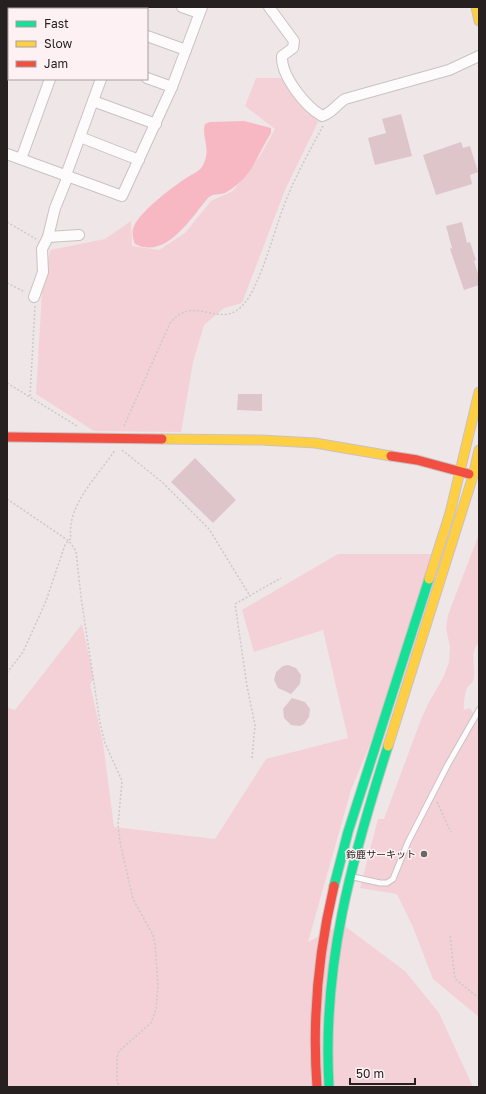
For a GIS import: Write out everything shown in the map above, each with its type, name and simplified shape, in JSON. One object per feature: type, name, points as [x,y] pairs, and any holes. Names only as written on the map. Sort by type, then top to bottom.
[{"type":"street","points":[[7,154],[122,196],[172,87],[200,10],[182,7]]},
{"type":"street","points":[[269,7],[294,41],[293,48],[282,56],[281,64],[284,72],[304,103],[322,116],[329,114],[339,103],[345,100],[449,70],[479,56]]},
{"type":"street","points":[[476,7],[479,21]]},
{"type":"street","points":[[148,36],[186,50]]},
{"type":"street","points":[[148,78],[172,87]]},
{"type":"street","points":[[21,159],[50,80]]},
{"type":"street","points":[[34,297],[43,272],[42,249],[101,80]]},
{"type":"street","points":[[93,101],[156,124]]},
{"type":"street","points":[[80,137],[139,160]]},
{"type":"street","points":[[46,240],[79,236]]},
{"type":"street","points":[[317,1087],[316,1037],[319,966],[337,872],[348,832],[450,513],[479,392]]},
{"type":"street","points":[[7,437],[118,442],[261,440],[315,443],[403,458],[473,476]]},
{"type":"street","points":[[329,1087],[328,1001],[331,964],[348,876],[473,476],[479,450]]},
{"type":"lane","points":[[348,876],[380,883],[387,883],[393,879],[408,842],[432,794],[479,710]]},
{"type":"path","points":[[7,673],[23,652],[46,602],[65,545],[70,538],[69,525],[76,506],[118,442],[170,323],[175,317],[191,310],[199,310],[219,315],[229,315],[237,312],[248,302],[257,282],[288,194],[329,114]]},
{"type":"path","points":[[7,222],[46,240]]},
{"type":"path","points":[[7,283],[35,298],[30,396]]},
{"type":"path","points":[[7,383],[82,429]]},
{"type":"path","points":[[118,442],[162,482],[209,529],[250,596]]},
{"type":"path","points":[[7,499],[69,541],[76,551],[81,597],[103,736],[109,754],[122,781],[118,825],[126,871],[133,900],[153,935],[155,944],[158,986],[156,1009],[148,1027],[119,1051],[117,1058],[119,1087]]},
{"type":"path","points":[[252,758],[255,725],[247,686],[235,604],[281,578]]},
{"type":"path","points":[[432,794],[451,832]]},
{"type":"path","points":[[450,936],[455,979],[479,998]]},
{"type":"shaded area","points":[[256,78],[284,78],[318,122],[285,190],[242,303],[224,308],[204,325],[193,362],[181,432],[94,431],[36,394],[42,292],[50,250],[105,239],[131,221],[132,246],[159,250],[185,233],[211,201],[233,191],[260,156],[275,129],[245,106]]},
{"type":"shaded area","points":[[244,121],[271,128],[271,133],[245,177],[227,192],[212,195],[208,198],[186,226],[167,242],[157,246],[146,247],[135,244],[133,229],[141,216],[165,194],[203,166],[207,152],[204,133],[205,124],[210,122]]},
{"type":"shaded area","name":"鈴鹿サーキット","points":[[479,534],[479,642],[474,651],[474,678],[473,682],[466,690],[464,710],[470,708],[473,713],[479,703],[479,1017],[433,979],[413,927],[397,894],[360,888],[378,819],[384,819],[420,722],[428,704],[444,676],[449,662],[450,647],[446,628],[448,615]]},
{"type":"shaded area","points":[[338,554],[434,554],[378,725],[351,790],[308,942],[342,924],[405,971],[439,1013],[473,1087],[7,1087],[7,707],[15,710],[82,624],[94,679],[90,684],[103,743],[114,827],[215,839],[266,759],[348,738],[323,630],[254,652],[242,610]]},
{"type":"building","points":[[401,114],[412,156],[375,165],[368,138],[386,133],[382,119]]},
{"type":"building","points":[[461,142],[463,148],[470,146],[478,172],[470,175],[472,184],[436,195],[423,155]]},
{"type":"building","points":[[462,222],[467,243],[470,242],[476,260],[474,261],[479,277],[479,285],[464,290],[450,249],[452,248],[446,226]]},
{"type":"building","points":[[238,394],[262,394],[262,411],[237,410]]},
{"type":"building","points":[[195,458],[236,500],[213,523],[171,482]]},
{"type":"building","points":[[288,665],[296,668],[301,675],[300,684],[291,694],[278,688],[274,680],[276,672],[283,666]]},
{"type":"building","points":[[292,698],[305,702],[310,709],[309,717],[304,724],[300,726],[291,725],[284,718],[283,709]]},
{"type":"traffic: fast","points":[[334,886],[348,832],[429,579]]},
{"type":"traffic: fast","points":[[329,1087],[328,1042],[330,998],[342,914],[362,831],[388,746]]},
{"type":"traffic: slow","points":[[476,7],[479,21]]},
{"type":"traffic: slow","points":[[429,579],[450,513],[479,392]]},
{"type":"traffic: slow","points":[[162,439],[261,440],[315,443],[391,456]]},
{"type":"traffic: slow","points":[[388,746],[473,476],[479,450]]},
{"type":"traffic: jam","points":[[7,437],[162,439]]},
{"type":"traffic: jam","points":[[391,456],[417,460],[469,474]]},
{"type":"traffic: jam","points":[[317,1087],[315,1036],[320,961],[328,911],[334,886]]},
{"type":"place","name":"鈴鹿サーキット","points":[[424,854]]}]
